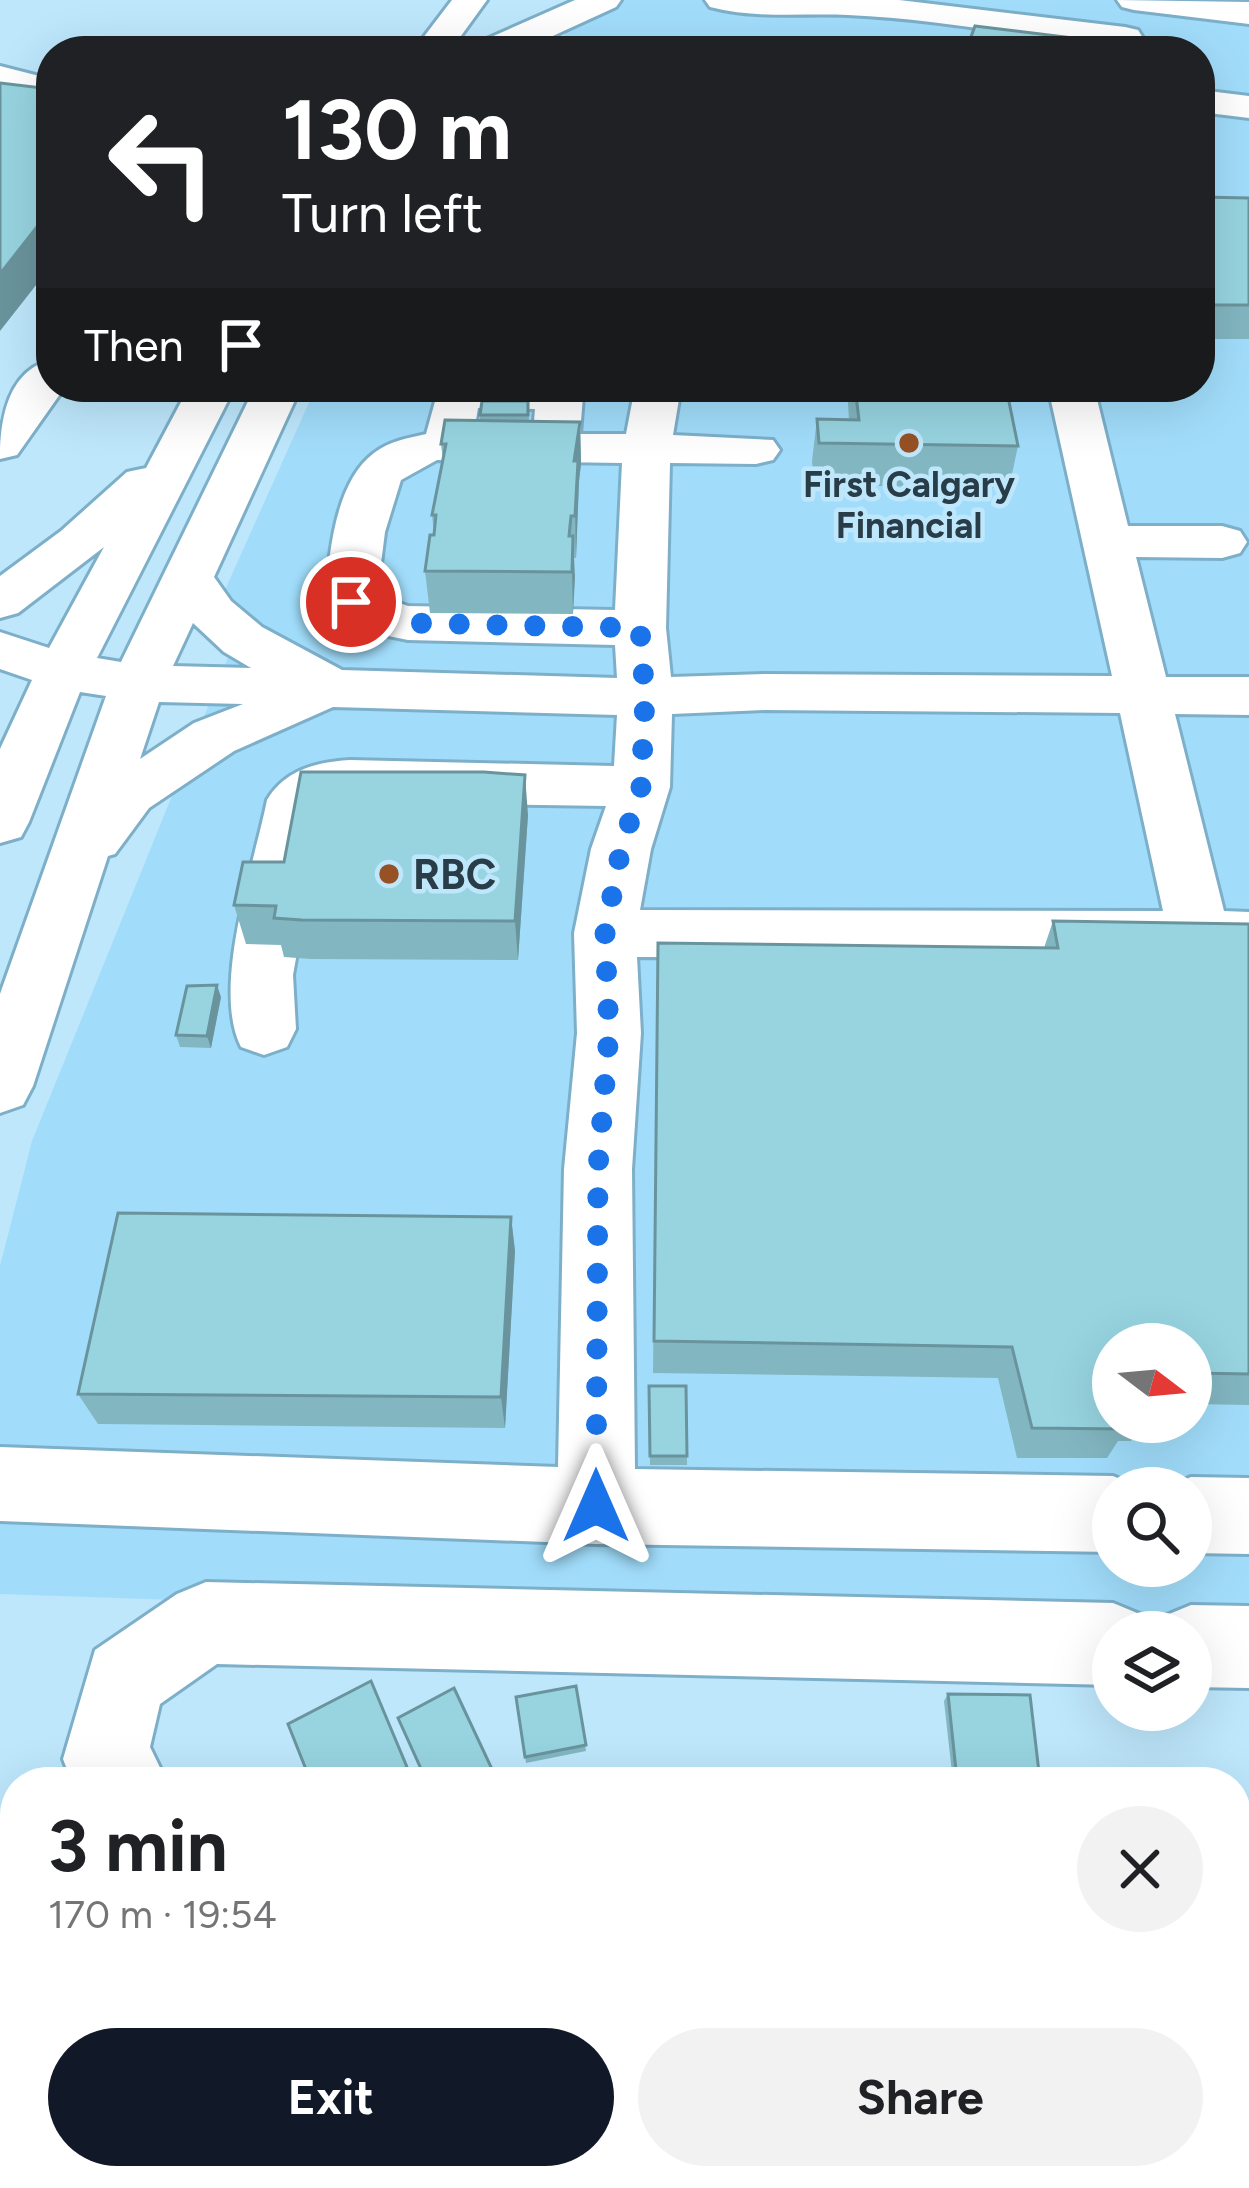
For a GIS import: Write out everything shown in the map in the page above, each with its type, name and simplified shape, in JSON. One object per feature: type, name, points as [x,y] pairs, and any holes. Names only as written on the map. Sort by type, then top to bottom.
[{"type":"street","points":[[503,36],[526,0]]},
{"type":"street","points":[[525,36],[604,0]]},
{"type":"street","points":[[722,0],[1045,36]]},
{"type":"street","points":[[1125,36],[1134,0],[1249,13]]},
{"type":"street","points":[[0,77],[36,87]]},
{"type":"street","points":[[1215,102],[1249,106]]},
{"type":"street","points":[[0,445],[36,395]]},
{"type":"street","points":[[0,823],[42,713],[204,402]]},
{"type":"street","points":[[0,1086],[138,682],[271,402]]},
{"type":"street","points":[[596,1506],[598,1168],[609,1033],[605,932],[621,849],[641,787],[645,697],[640,628],[647,448],[655,402]]},
{"type":"street","points":[[605,932],[1224,935],[1143,697],[1075,402]]},
{"type":"street","points":[[640,628],[408,623],[373,617],[351,602],[352,578],[374,488],[384,470],[406,453],[448,446],[756,450]]},
{"type":"street","points":[[0,601],[79,542],[173,456]]},
{"type":"street","points":[[1108,541],[1222,542]]},
{"type":"street","points":[[187,575],[204,608],[253,649],[340,688]]},
{"type":"street","points":[[0,650],[63,671],[138,682],[645,697],[857,692],[1249,696]]},
{"type":"street","points":[[0,679],[63,671]]},
{"type":"street","points":[[77,861],[129,794],[214,737],[340,688]]},
{"type":"street","points":[[264,1029],[262,974],[296,800],[305,790],[327,781],[641,787]]},
{"type":"street","points":[[0,1484],[596,1506],[1092,1514]]},
{"type":"street","points":[[1212,1515],[1249,1516]]},
{"type":"street","points":[[112,1767],[105,1759],[124,1679],[206,1623],[1092,1644]]},
{"type":"street","points":[[1212,1646],[1249,1647]]},
{"type":"shaded area","points":[[583,0],[1249,0],[1249,1637],[1212,1636],[1212,1611],[1092,1611],[1092,1632],[0,1594],[0,1266],[32,1141],[240,628],[224,592],[309,402],[1215,402],[1215,36],[564,36]]},
{"type":"building","points":[[975,26],[1057,36],[971,36]]},
{"type":"building","points":[[0,83],[36,87],[36,228],[0,274]]},
{"type":"building","points":[[1215,197],[1249,198],[1249,305],[1215,305]]},
{"type":"building","points":[[482,402],[528,402],[528,415],[480,415]]},
{"type":"building","points":[[857,402],[1009,402],[1018,446],[819,443],[817,419],[859,420]]},
{"type":"building","points":[[445,420],[580,422],[574,461],[578,461],[575,516],[571,516],[569,536],[573,536],[572,572],[425,571],[430,535],[434,535],[436,515],[432,515],[446,444],[441,444]]},
{"type":"building","points":[[301,772],[525,775],[515,921],[302,920],[274,918],[276,906],[234,905],[243,862],[284,862]]},
{"type":"building","points":[[1053,921],[1249,924],[1249,1374],[1212,1373],[1212,1323],[1092,1323],[1092,1429],[1032,1428],[1012,1347],[654,1341],[658,943],[1058,948]]},
{"type":"building","points":[[217,985],[207,1036],[176,1035],[187,986]]},
{"type":"building","points":[[118,1213],[511,1217],[501,1397],[78,1394]]},
{"type":"building","points":[[649,1386],[686,1386],[687,1456],[650,1456]]},
{"type":"building","points":[[371,1681],[407,1767],[305,1767],[288,1724]]},
{"type":"building","points":[[576,1686],[586,1745],[525,1757],[516,1697]]},
{"type":"building","points":[[454,1688],[491,1767],[420,1767],[398,1718]]},
{"type":"building","points":[[948,1694],[1030,1695],[1038,1767],[956,1767]]},
{"type":"place","name":"First Calgary Financial","points":[[909,443]]},
{"type":"place","name":"RBC","points":[[389,874]]},
{"type":"route","points":[[351,602],[373,617],[408,623],[640,628],[645,697],[641,787],[621,849],[605,932],[609,1033],[598,1168],[596,1506]]}]
